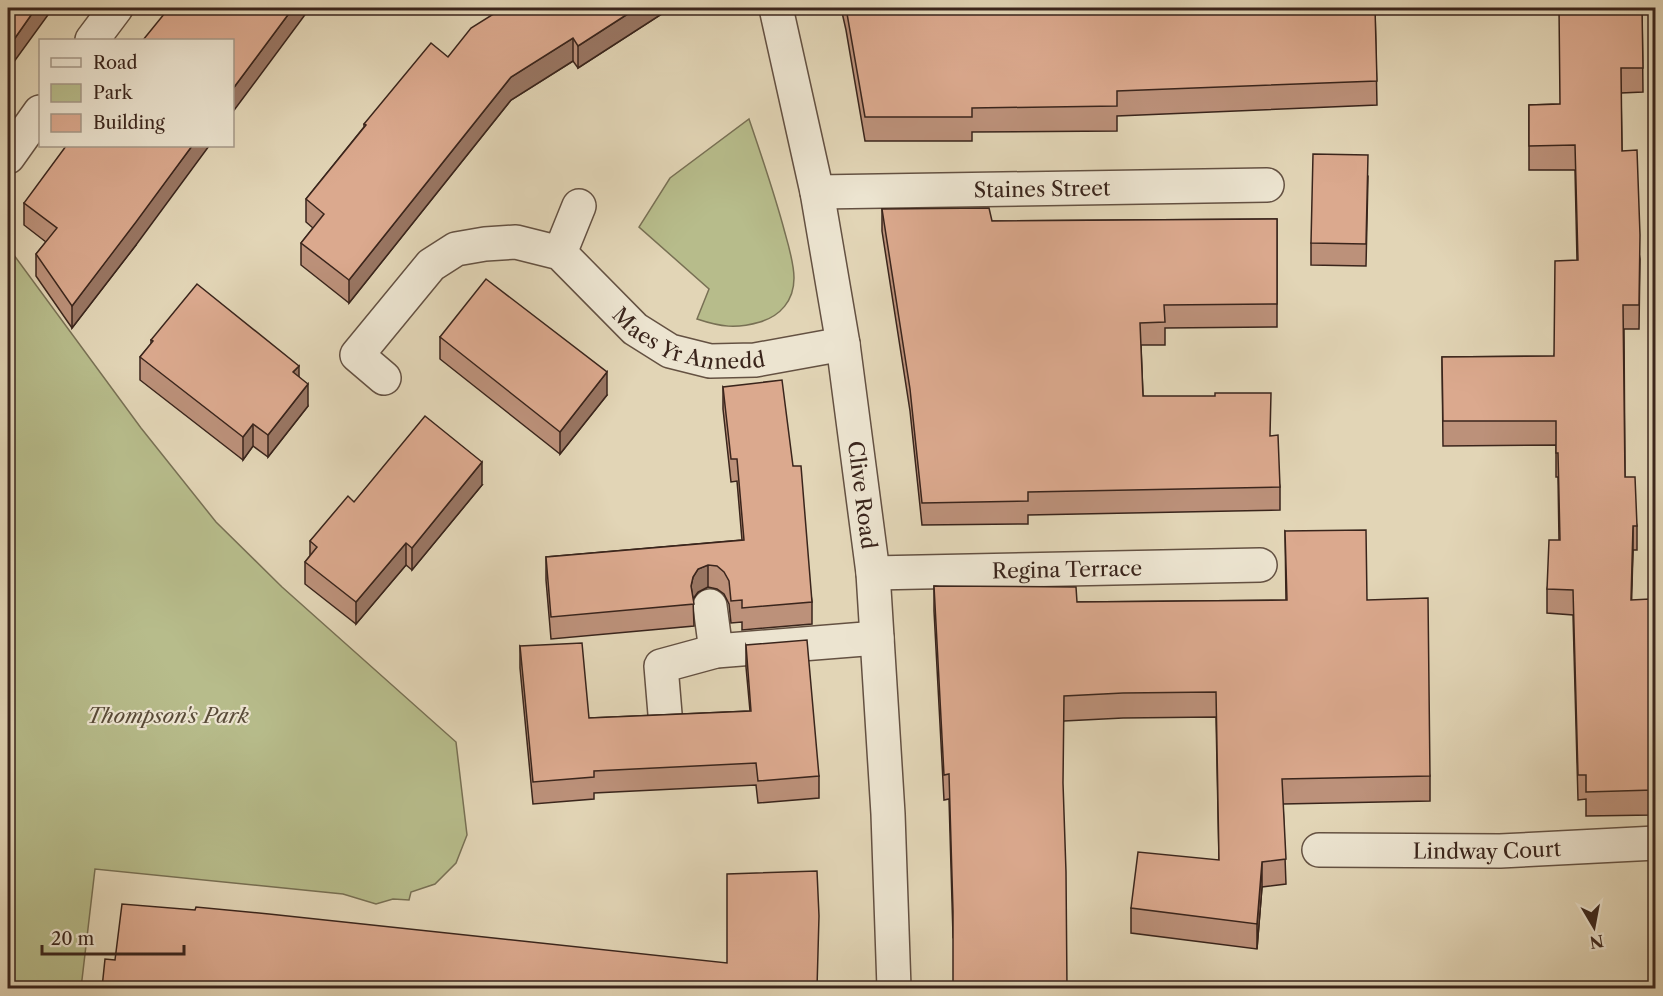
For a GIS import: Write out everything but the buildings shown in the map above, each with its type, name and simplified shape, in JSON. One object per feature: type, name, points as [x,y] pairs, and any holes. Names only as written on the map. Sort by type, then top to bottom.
[{"type":"street","points":[[93,39],[116,8]]},
{"type":"street","name":"Clive Road","points":[[776,8],[817,192],[843,344],[873,573],[888,814],[894,988]]},
{"type":"street","points":[[8,158],[39,113]]},
{"type":"street","name":"Staines Street","points":[[817,192],[1267,185]]},
{"type":"street","points":[[384,378],[357,355],[431,265],[456,249],[485,244],[516,242],[560,253],[579,206]]},
{"type":"street","name":"Maes Yr Annedd","points":[[560,253],[635,329],[670,351],[710,361],[755,360],[843,344]]},
{"type":"street","name":"Regina Terrace","points":[[873,573],[1260,565]]},
{"type":"street","points":[[710,606],[716,651]]},
{"type":"street","points":[[665,714],[661,666],[716,651],[877,638]]},
{"type":"street","name":"Lindway Court","points":[[1319,850],[1500,851],[1656,843]]},
{"type":"green space","points":[[749,119],[788,244],[794,278],[792,294],[780,312],[767,319],[736,326],[714,324],[697,319],[709,289],[639,227],[670,178]]},
{"type":"green space","name":"Thompson's Park","points":[[8,247],[141,428],[216,522],[282,587],[456,742],[467,835],[456,863],[435,884],[411,892],[409,900],[393,899],[376,904],[343,894],[95,869],[81,988],[8,988]]}]
